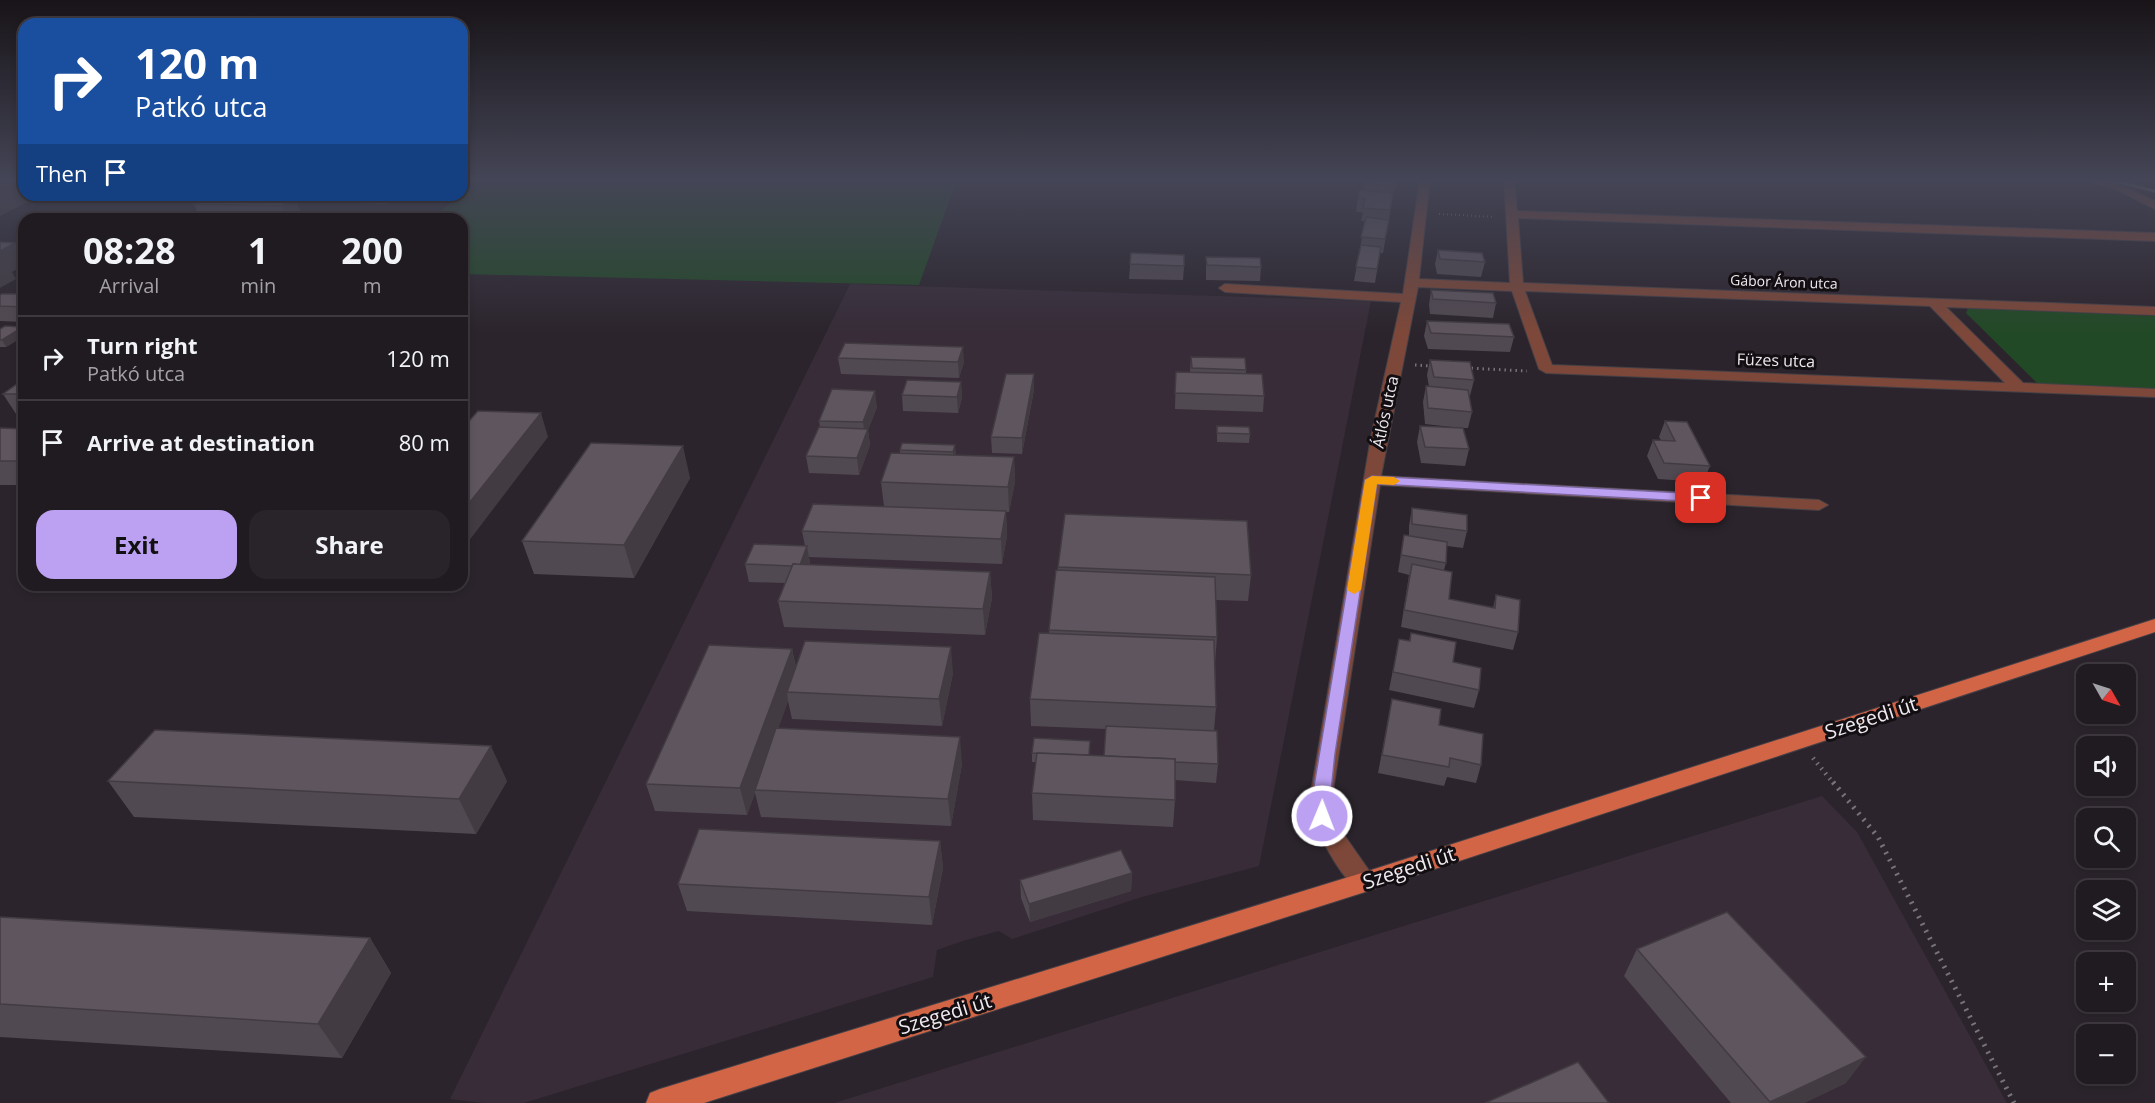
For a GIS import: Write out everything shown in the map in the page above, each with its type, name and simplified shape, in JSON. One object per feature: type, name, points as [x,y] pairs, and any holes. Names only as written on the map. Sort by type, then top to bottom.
[{"type":"main road","name":"Szegedi út","points":[[660,1103],[1365,882],[2155,625]]},
{"type":"street","name":"Átlós utca","points":[[1365,882],[1337,843],[1322,816],[1320,804],[1372,480],[1410,291],[1418,230]]},
{"type":"street","points":[[1513,230],[1517,286],[1546,369]]},
{"type":"street","points":[[1955,230],[2155,237]]},
{"type":"street","name":"Gábor Áron utca","points":[[1225,288],[1381,295],[1410,291],[1517,286],[2155,311]]},
{"type":"street","points":[[1934,303],[2018,387]]},
{"type":"street","name":"Füzes utca","points":[[1546,369],[2155,393]]},
{"type":"street","points":[[1372,480],[1819,505]]},
{"type":"path","points":[[1395,364],[1443,367]]},
{"type":"path","points":[[1455,368],[1539,372],[1546,369]]},
{"type":"path","points":[[1799,741],[1878,837],[2014,1103]]},
{"type":"shaded area","points":[[850,284],[1371,301],[1259,866],[1142,897],[1012,939],[999,931],[966,940],[937,950],[933,977],[524,1103],[483,1103],[450,1099]]},
{"type":"shaded area","points":[[1822,796],[1857,832],[2007,1103],[834,1103]]},
{"type":"green space","points":[[468,230],[939,230],[919,285],[468,274]]},
{"type":"green space","points":[[1968,308],[2155,316],[2155,389],[2039,385],[1966,313]]},
{"type":"building","points":[[1363,230],[1387,230],[1385,239],[1361,237]]},
{"type":"building","points":[[0,242],[15,243],[0,251]]},
{"type":"building","points":[[1361,245],[1381,247],[1377,269],[1356,267]]},
{"type":"building","points":[[1438,250],[1482,253],[1485,262],[1440,259]]},
{"type":"building","points":[[1131,253],[1184,255],[1184,266],[1130,264]]},
{"type":"building","points":[[1206,257],[1260,258],[1261,267],[1207,265]]},
{"type":"building","points":[[1431,290],[1493,293],[1496,303],[1433,299]]},
{"type":"building","points":[[18,294],[18,307],[0,306],[0,295]]},
{"type":"building","points":[[1427,321],[1509,324],[1514,337],[1431,333]]},
{"type":"building","points":[[5,326],[18,327],[18,330],[2,340],[0,340],[0,329]]},
{"type":"building","points":[[845,343],[963,347],[958,362],[838,358]]},
{"type":"building","points":[[1191,357],[1245,358],[1246,370],[1192,368]]},
{"type":"building","points":[[1430,360],[1470,362],[1474,380],[1434,377]]},
{"type":"building","points":[[1176,372],[1262,374],[1264,396],[1175,393]]},
{"type":"building","points":[[1006,374],[1034,374],[1022,438],[991,437]]},
{"type":"building","points":[[907,380],[961,382],[957,397],[902,395]]},
{"type":"building","points":[[18,383],[18,394],[3,394]]},
{"type":"building","points":[[1426,386],[1468,390],[1472,412],[1428,408]]},
{"type":"building","points":[[832,389],[875,391],[863,422],[819,421]]},
{"type":"building","points":[[478,411],[541,413],[468,504],[468,422]]},
{"type":"building","points":[[1665,421],[1687,422],[1710,466],[1664,463],[1653,440],[1675,441]]},
{"type":"building","points":[[1217,426],[1249,427],[1250,434],[1217,433]]},
{"type":"building","points":[[1420,426],[1463,428],[1469,449],[1425,447]]},
{"type":"building","points":[[819,427],[868,429],[857,458],[806,456]]},
{"type":"building","points":[[0,428],[18,429],[18,461],[0,461]]},
{"type":"building","points":[[591,443],[683,446],[624,545],[522,541]]},
{"type":"building","points":[[902,443],[955,445],[953,452],[900,450]]},
{"type":"building","points":[[891,453],[1014,457],[1008,487],[881,482]]},
{"type":"building","points":[[813,504],[1006,511],[1001,539],[802,531]]},
{"type":"building","points":[[1412,508],[1467,515],[1467,531],[1412,524]]},
{"type":"building","points":[[1065,514],[1247,521],[1251,575],[1058,567]]},
{"type":"building","points":[[1404,535],[1447,542],[1446,563],[1401,555]]},
{"type":"building","points":[[754,544],[807,546],[800,565],[745,564]]},
{"type":"building","points":[[793,564],[990,572],[983,609],[778,601]]},
{"type":"building","points":[[1412,564],[1452,572],[1449,599],[1495,608],[1496,595],[1520,600],[1518,632],[1404,610]]},
{"type":"building","points":[[1056,570],[1215,577],[1217,637],[1049,630]]},
{"type":"building","points":[[1039,633],[1214,640],[1216,707],[1030,699]]},
{"type":"building","points":[[1411,633],[1456,642],[1453,662],[1481,668],[1479,690],[1393,672],[1399,639],[1410,641]]},
{"type":"building","points":[[805,641],[951,647],[939,699],[787,692]]},
{"type":"building","points":[[709,645],[792,649],[740,788],[646,784]]},
{"type":"building","points":[[1392,699],[1441,709],[1439,725],[1483,734],[1481,765],[1450,758],[1449,767],[1382,755]]},
{"type":"building","points":[[1106,726],[1217,731],[1218,764],[1175,762],[1175,759],[1104,756]]},
{"type":"building","points":[[776,728],[960,737],[948,799],[755,790]]},
{"type":"building","points":[[155,730],[491,746],[459,799],[108,781]]},
{"type":"building","points":[[1034,738],[1090,741],[1089,755],[1032,753]]},
{"type":"building","points":[[1037,753],[1175,759],[1175,800],[1032,793]]},
{"type":"building","points":[[699,829],[940,841],[929,897],[678,884]]},
{"type":"building","points":[[1121,850],[1132,873],[1029,904],[1020,880]]},
{"type":"building","points":[[1727,912],[1866,1057],[1770,1102],[1637,949]]},
{"type":"building","points":[[0,917],[370,938],[318,1024],[0,1004]]},
{"type":"building","points":[[1578,1062],[1609,1103],[1485,1103]]},
{"type":"slow traffic","points":[[1354,590],[1372,480],[1394,481]]},
{"type":"route","points":[[1322,816],[1320,804],[1327,754],[1372,480],[1701,498]]}]
